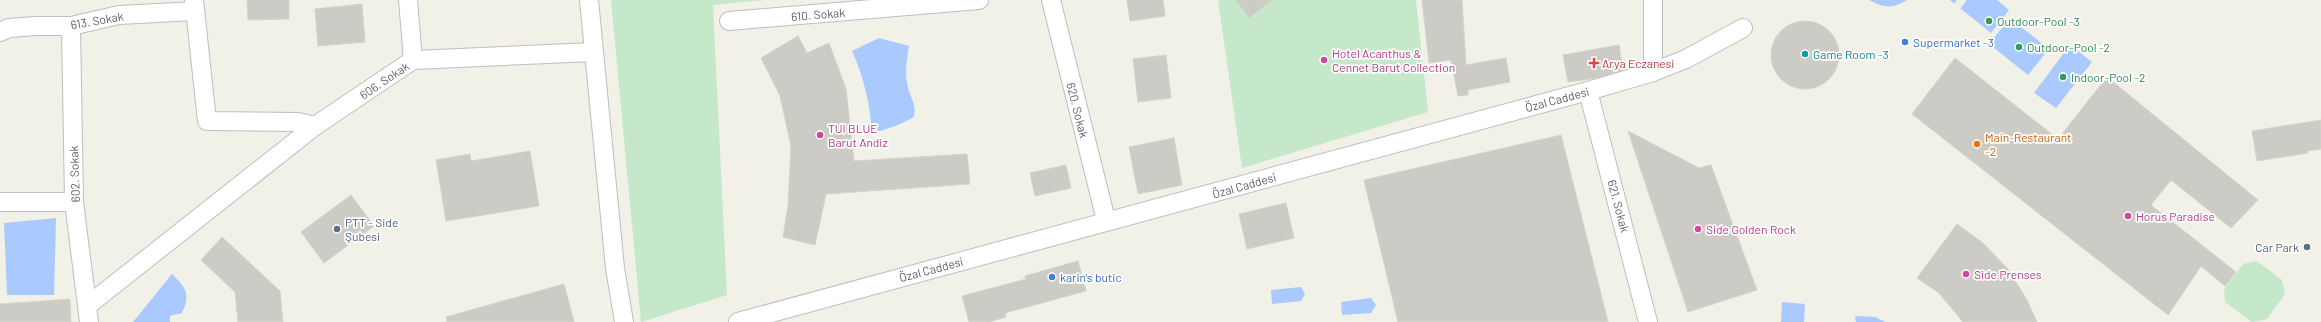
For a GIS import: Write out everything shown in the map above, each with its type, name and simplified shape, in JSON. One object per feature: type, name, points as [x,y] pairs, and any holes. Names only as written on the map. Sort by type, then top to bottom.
[{"type":"street","points":[[408,0],[413,60]]},
{"type":"street","points":[[589,0],[615,268],[624,322]]},
{"type":"street","name":"610. Sokak","points":[[729,21],[979,0]]},
{"type":"street","name":"620. Sokak","points":[[1051,0],[1106,220]]},
{"type":"street","points":[[1653,0],[1653,72]]},
{"type":"street","points":[[194,5],[207,121],[298,122],[314,126]]},
{"type":"street","name":"613. Sokak","points":[[0,32],[8,28],[29,26],[71,26],[119,15],[194,5]]},
{"type":"street","name":"602. Sokak","points":[[71,26],[74,202],[88,314]]},
{"type":"street","name":"Özal Caddesi","points":[[738,322],[1106,220],[1212,195],[1474,121],[1588,91],[1653,72],[1686,59],[1744,28]]},
{"type":"street","name":"606. Sokak","points":[[88,314],[314,126],[413,60],[593,52]]},
{"type":"street","name":"621. Sokak","points":[[1588,91],[1648,322]]},
{"type":"street","points":[[0,202],[74,202]]},
{"type":"green space","points":[[611,0],[765,0],[713,5],[727,295],[641,322]]},
{"type":"green space","name":"Hotel Acanthus & Cennet Barut Collection","points":[[1218,0],[1416,0],[1428,112],[1242,168]]},
{"type":"green space","points":[[2257,261],[2282,280],[2285,294],[2267,319],[2252,322],[2225,302],[2224,289],[2243,264]]},
{"type":"water","points":[[1869,0],[1907,0],[1897,5],[1884,6]]},
{"type":"water","name":"Outdoor-Pool -3","points":[[1950,0],[1997,0],[2009,10],[1991,33]]},
{"type":"water","name":"Outdoor-Pool -2","points":[[2010,18],[2049,49],[2028,75],[1989,44]]},
{"type":"water","points":[[879,38],[909,46],[906,64],[906,78],[915,112],[914,117],[904,122],[872,133],[866,91],[852,51]]},
{"type":"water","name":"Indoor-Pool -2","points":[[2070,45],[2092,62],[2056,108],[2034,93]]},
{"type":"water","points":[[56,218],[54,295],[7,295],[4,223]]},
{"type":"water","points":[[172,274],[181,283],[186,292],[186,301],[182,313],[170,316],[170,322],[133,322]]},
{"type":"water","points":[[1301,287],[1305,294],[1301,301],[1272,304],[1271,290]]},
{"type":"water","points":[[1371,298],[1376,305],[1371,313],[1342,315],[1341,302]]},
{"type":"water","points":[[1782,302],[1805,304],[1804,322],[1781,322]]},
{"type":"water","points":[[1855,316],[1875,317],[1886,322],[1856,322]]},
{"type":"pier","points":[[1957,0],[1967,0],[1959,10],[1953,5]]},
{"type":"building","points":[[247,0],[289,0],[289,19],[248,20]]},
{"type":"building","points":[[1127,0],[1163,0],[1165,16],[1130,21]]},
{"type":"building","points":[[1236,0],[1272,0],[1249,18]]},
{"type":"building","points":[[1422,0],[1462,0],[1466,65],[1506,58],[1510,82],[1468,90],[1468,95],[1458,96],[1451,60],[1429,63]]},
{"type":"building","points":[[362,4],[365,42],[318,46],[315,9]]},
{"type":"building","name":"Game Room -3","points":[[1805,21],[1818,24],[1829,31],[1836,42],[1839,55],[1836,68],[1829,79],[1818,86],[1805,89],[1792,86],[1781,79],[1774,68],[1771,55],[1774,42],[1781,31],[1792,24]]},
{"type":"building","name":"TUI BLUE Barut Andiz","points":[[798,36],[807,53],[829,43],[846,89],[854,161],[967,154],[970,184],[826,194],[815,245],[783,237],[788,206],[791,146],[780,96],[761,58]]},
{"type":"building","points":[[1619,45],[1623,70],[1596,78],[1568,82],[1563,55]]},
{"type":"building","points":[[1166,55],[1171,98],[1138,102],[1133,59]]},
{"type":"building","points":[[1955,58],[2058,139],[2107,77],[2258,200],[2231,228],[2171,180],[2151,205],[2236,272],[2225,286],[2201,266],[2168,315],[1912,114]]},
{"type":"building","points":[[2321,120],[2321,149],[2307,151],[2308,153],[2257,161],[2252,131]]},
{"type":"building","name":"Side Golden Rock","points":[[1628,131],[1699,168],[1711,165],[1757,290],[1688,312]]},
{"type":"building","points":[[1561,135],[1608,322],[1398,322],[1364,180]]},
{"type":"building","points":[[1174,138],[1182,185],[1138,194],[1129,147]]},
{"type":"building","points":[[530,151],[539,206],[446,221],[436,160],[470,154],[471,161]]},
{"type":"building","points":[[1066,165],[1071,188],[1035,196],[1030,173]]},
{"type":"building","name":"PTT - Side Şubesi","points":[[351,195],[374,226],[324,263],[301,232]]},
{"type":"building","points":[[1286,203],[1294,238],[1247,249],[1239,214]]},
{"type":"building","name":"Side Prenses","points":[[1957,224],[1983,243],[2008,269],[2027,300],[2037,322],[1963,322],[1939,293],[1917,278]]},
{"type":"building","points":[[222,237],[280,291],[283,322],[238,322],[235,292],[201,260]]},
{"type":"building","points":[[1078,261],[1086,291],[1005,313],[1006,317],[989,322],[969,322],[962,296],[1026,279],[1025,276]]},
{"type":"building","points":[[564,284],[574,322],[447,322],[446,317]]},
{"type":"building","points":[[70,299],[71,322],[0,322],[0,304]]},
{"type":"place","name":"Outdoor-Pool -3","points":[[1989,21]]},
{"type":"place","name":"Supermarket -3","points":[[1905,42]]},
{"type":"place","name":"Outdoor-Pool -2","points":[[2019,47]]},
{"type":"place","name":"Game Room -3","points":[[1805,54]]},
{"type":"place","name":"Hotel Acanthus & Cennet Barut Collection","points":[[1324,60]]},
{"type":"place","name":"Arya Eczanesi","points":[[1594,63]]},
{"type":"place","name":"Indoor-Pool -2","points":[[2063,77]]},
{"type":"place","name":"TUI BLUE Barut Andiz","points":[[820,135]]},
{"type":"place","name":"Main-Restaurant -2","points":[[1977,144]]},
{"type":"place","name":"Horus Paradise","points":[[2128,216]]},
{"type":"place","name":"PTT - Side Şubesi","points":[[337,229]]},
{"type":"place","name":"Side Golden Rock","points":[[1698,229]]},
{"type":"place","name":"Car Park","points":[[2307,247]]},
{"type":"place","name":"Side Prenses","points":[[1966,274]]},
{"type":"place","name":"karin's butic","points":[[1052,277]]}]
